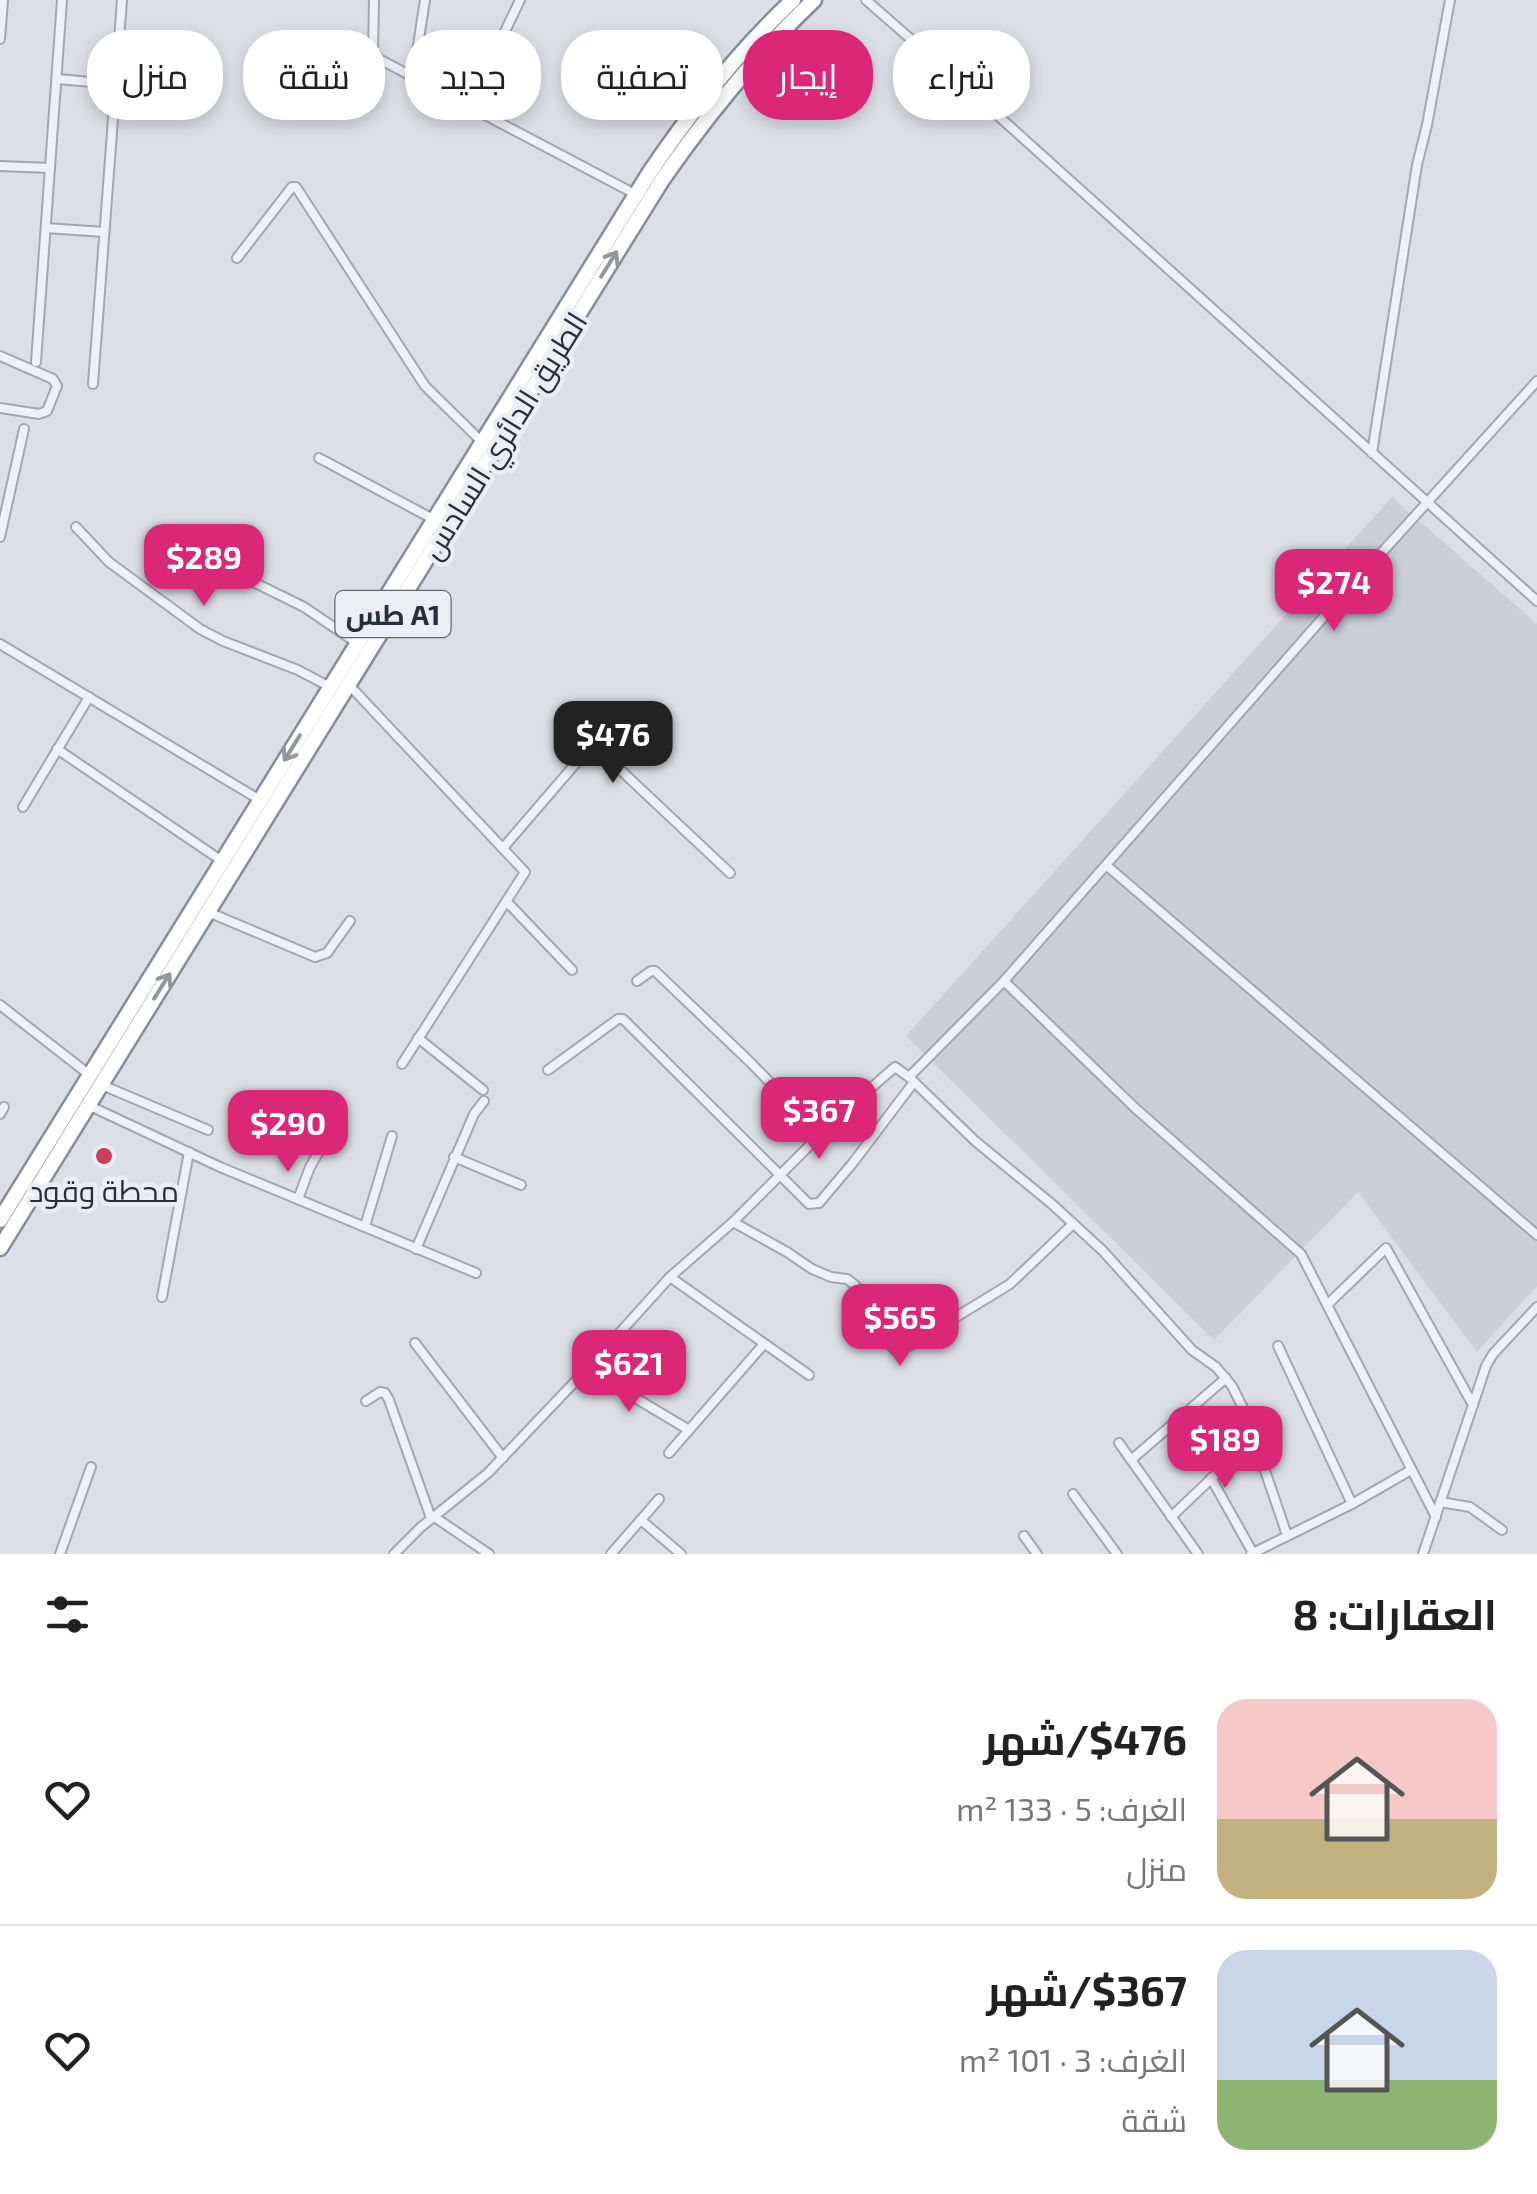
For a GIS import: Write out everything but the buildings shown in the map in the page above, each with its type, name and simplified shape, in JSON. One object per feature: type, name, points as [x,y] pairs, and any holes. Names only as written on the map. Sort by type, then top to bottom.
[{"type":"highway","name":"الطريق الدائري السادس","points":[[768,30],[792,0]]},
{"type":"highway","name":"الطريق الدائري السادس","points":[[780,30],[814,0]]},
{"type":"highway","name":"الطريق الدائري السادس","points":[[0,1220],[208,912],[328,705],[330,687],[636,194],[694,134],[743,63]]},
{"type":"highway","name":"الطريق الدائري السادس","points":[[0,1248],[88,1105],[96,1080],[222,861],[328,705],[350,686],[656,176]]},
{"type":"street","points":[[0,39],[3,0]]},
{"type":"street","points":[[36,362],[62,0]]},
{"type":"street","points":[[120,30],[122,0]]},
{"type":"street","points":[[374,0],[373,51],[405,72]]},
{"type":"street","points":[[421,30],[425,0]]},
{"type":"street","points":[[505,30],[520,0]]},
{"type":"street","points":[[866,0],[1537,601]]},
{"type":"street","points":[[1372,453],[1417,165],[1450,0]]},
{"type":"street","points":[[57,80],[87,82]]},
{"type":"street","points":[[93,384],[113,120]]},
{"type":"street","points":[[496,120],[636,194]]},
{"type":"street","points":[[0,166],[50,168]]},
{"type":"street","points":[[238,258],[292,187],[296,187],[426,386],[482,442]]},
{"type":"street","points":[[46,228],[104,232]]},
{"type":"street","points":[[0,356],[54,379],[56,386],[47,411],[38,414],[0,408]]},
{"type":"street","points":[[548,1070],[623,1019],[809,1204],[819,1203],[912,1080],[1004,982],[1537,381]]},
{"type":"street","points":[[0,537],[24,429]]},
{"type":"street","points":[[318,458],[433,520]]},
{"type":"street","points":[[76,527],[108,562],[200,629],[330,687]]},
{"type":"street","points":[[205,535],[233,572],[304,608],[357,643]]},
{"type":"street","points":[[0,644],[260,800]]},
{"type":"street","points":[[350,686],[526,872],[402,1064]]},
{"type":"street","points":[[22,807],[89,697]]},
{"type":"street","points":[[503,848],[589,748],[596,746],[730,873]]},
{"type":"street","points":[[58,749],[222,861]]},
{"type":"street","points":[[1106,865],[1537,1235]]},
{"type":"street","points":[[507,902],[572,970]]},
{"type":"street","points":[[208,912],[315,957],[327,953],[350,921]]},
{"type":"street","points":[[637,982],[655,971],[820,1134]]},
{"type":"street","points":[[1004,982],[1134,1108],[1302,1254],[1436,1517]]},
{"type":"street","points":[[0,1005],[96,1080],[208,1130]]},
{"type":"street","points":[[418,1038],[484,1090]]},
{"type":"street","points":[[394,1554],[503,1458],[670,1277],[733,1222],[893,1067],[1073,1224],[1114,1263],[1192,1350],[1226,1378],[1254,1438],[1286,1535]]},
{"type":"street","points":[[416,1249],[454,1157],[484,1101]]},
{"type":"street","points":[[88,1105],[476,1273]]},
{"type":"street","points":[[298,1199],[310,1167],[331,1132]]},
{"type":"street","points":[[365,1226],[392,1136]]},
{"type":"street","points":[[162,1297],[189,1152]]},
{"type":"street","points":[[454,1157],[521,1185]]},
{"type":"street","points":[[733,1222],[812,1270],[856,1284],[896,1351],[1010,1284],[1073,1224]]},
{"type":"street","points":[[1327,1305],[1386,1248],[1473,1405]]},
{"type":"street","points":[[670,1277],[808,1375]]},
{"type":"street","points":[[1422,1554],[1489,1360],[1537,1307]]},
{"type":"street","points":[[415,1343],[503,1458]]},
{"type":"street","points":[[669,1454],[764,1344]]},
{"type":"street","points":[[1278,1346],[1352,1504]]},
{"type":"street","points":[[587,1369],[689,1430]]},
{"type":"street","points":[[1131,1460],[1226,1378]]},
{"type":"street","points":[[366,1402],[380,1392],[385,1393],[432,1517],[489,1554]]},
{"type":"street","points":[[1171,1516],[1254,1438]]},
{"type":"street","points":[[1119,1443],[1198,1554]]},
{"type":"street","points":[[60,1554],[91,1467]]},
{"type":"street","points":[[1211,1478],[1252,1554],[1411,1470]]},
{"type":"street","points":[[1073,1494],[1117,1554]]},
{"type":"street","points":[[612,1554],[659,1499]]},
{"type":"street","points":[[1440,1502],[1470,1507],[1502,1530]]},
{"type":"street","points":[[640,1520],[680,1554]]},
{"type":"street","points":[[1024,1536],[1037,1554]]},
{"type":"shaded area","points":[[1392,497],[1537,624],[1537,1286],[1477,1352],[1358,1192],[1214,1340],[906,1036]]},
{"type":"place","name":"محطة وقود","points":[[104,1156]]}]
